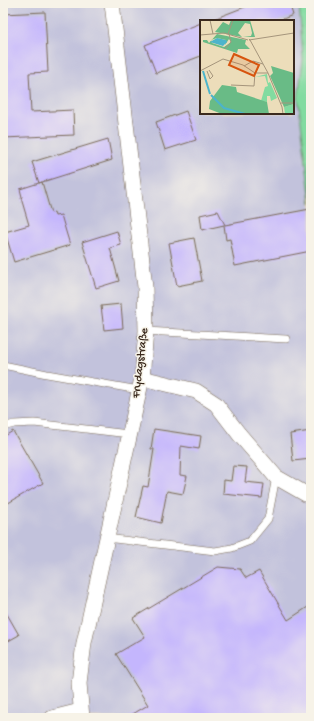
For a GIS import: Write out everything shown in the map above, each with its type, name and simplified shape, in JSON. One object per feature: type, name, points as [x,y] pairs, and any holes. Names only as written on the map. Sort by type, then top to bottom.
[{"type":"street","name":"Frydagstraße","points":[[81,714],[79,683],[84,643],[140,384],[146,331],[145,287],[112,3]]},
{"type":"street","points":[[140,384],[196,391],[216,404],[239,434],[276,477],[311,497]]},
{"type":"street","points":[[52,718],[81,714]]},
{"type":"lane","points":[[146,331],[286,340]]},
{"type":"lane","points":[[3,365],[47,374],[140,384]]},
{"type":"lane","points":[[3,427],[14,424],[34,423],[129,434]]},
{"type":"lane","points":[[106,538],[215,551],[232,548],[250,541],[268,519],[276,477]]},
{"type":"shaded area","points":[[3,3],[299,3],[303,60],[298,98],[311,203],[311,718],[3,718]]},
{"type":"green space","points":[[299,3],[311,3],[311,203],[298,98],[303,60]]},
{"type":"building","points":[[255,3],[289,3],[293,15],[280,20],[211,20]]},
{"type":"building","points":[[45,12],[48,72],[29,73],[31,112],[73,110],[74,135],[3,138],[3,14]]},
{"type":"building","points":[[200,23],[200,56],[156,73],[145,45]]},
{"type":"building","points":[[186,111],[196,140],[165,150],[156,122]]},
{"type":"building","points":[[108,139],[112,160],[39,183],[32,162]]},
{"type":"building","points":[[42,182],[51,213],[54,212],[55,216],[61,215],[70,245],[14,262],[5,232],[29,225],[21,198],[20,189]]},
{"type":"building","points":[[310,209],[311,251],[235,266],[230,239],[226,240],[224,225],[202,230],[200,215],[218,211],[225,225]]},
{"type":"building","points":[[117,231],[121,245],[110,248],[119,281],[96,288],[82,242]]},
{"type":"building","points":[[194,238],[202,281],[177,286],[169,243]]},
{"type":"building","points":[[121,304],[123,328],[104,330],[101,306]]},
{"type":"building","points":[[154,429],[201,436],[199,449],[181,446],[180,475],[187,476],[183,494],[167,491],[161,523],[136,517],[143,486],[148,487],[154,449],[151,449]]},
{"type":"building","points":[[13,431],[43,483],[3,506],[3,437]]},
{"type":"building","points":[[311,431],[311,459],[293,461],[290,434]]},
{"type":"building","points":[[233,466],[247,467],[245,482],[264,484],[262,498],[223,494],[224,480],[231,481]]},
{"type":"building","points":[[218,567],[240,569],[246,578],[259,571],[288,620],[311,605],[311,718],[126,718],[148,705],[116,654],[145,637],[133,618]]},
{"type":"building","points":[[3,607],[19,635],[3,644]]}]
